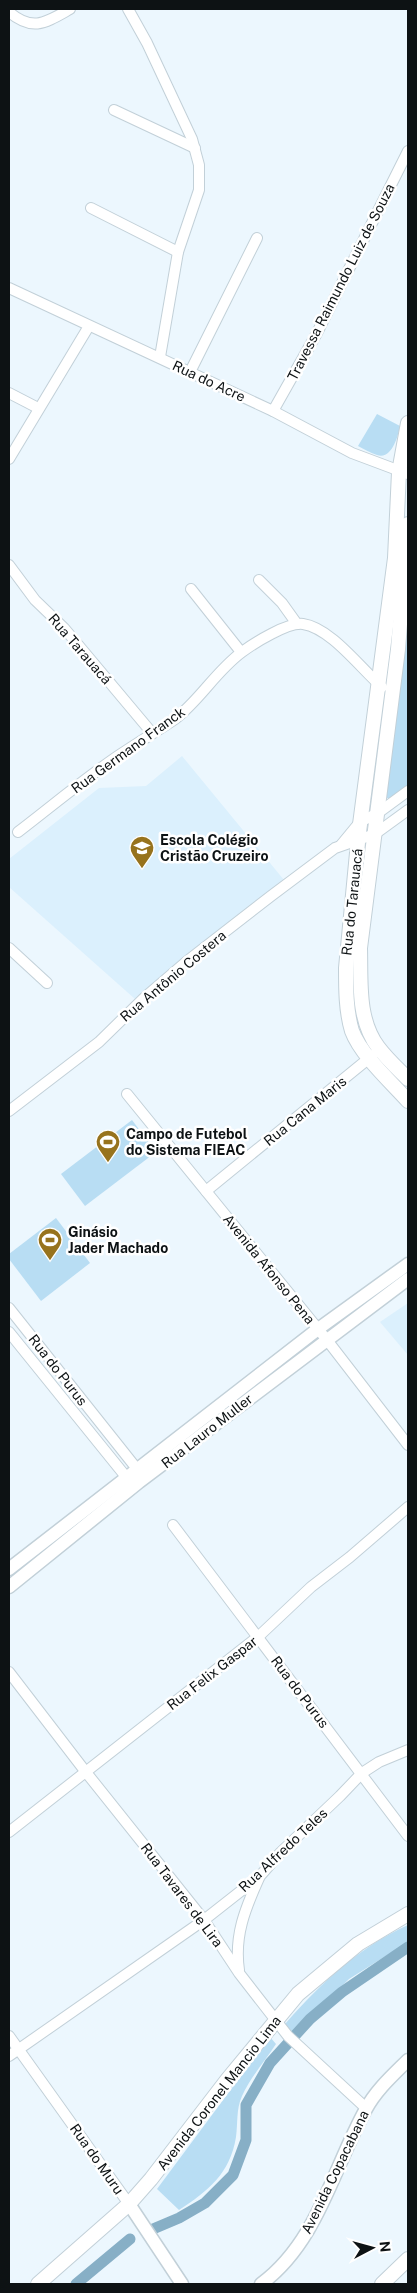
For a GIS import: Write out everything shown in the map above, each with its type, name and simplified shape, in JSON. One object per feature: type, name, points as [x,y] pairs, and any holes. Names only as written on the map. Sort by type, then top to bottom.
[{"type":"main road","points":[[403,562],[404,473],[407,431]]},
{"type":"main road","points":[[392,695],[401,579],[408,524]]},
{"type":"main road","points":[[378,683],[401,579]]},
{"type":"main road","name":"Rua do Tarauacá","points":[[378,683],[346,950],[346,989],[353,1032],[375,1054],[408,1079]]},
{"type":"main road","name":"Rua do Tarauacá","points":[[392,695],[360,948],[361,995],[366,1024],[375,1054],[408,1101]]},
{"type":"main road","name":"Avenida Coronel Mancio Lima","points":[[38,2284],[129,2204],[298,1994],[335,1961],[358,1944],[408,1914]]},
{"type":"main road","points":[[382,2284],[408,2259]]},
{"type":"street","points":[[9,12],[19,20],[30,25],[47,22],[70,9]]},
{"type":"street","points":[[128,9],[147,43],[195,148],[199,165],[199,190],[178,252],[160,357]]},
{"type":"street","points":[[114,110],[195,148]]},
{"type":"street","name":"Travessa Raimundo Luiz de Souza","points":[[273,411],[317,333],[408,151]]},
{"type":"street","points":[[91,208],[178,252]]},
{"type":"street","points":[[190,372],[258,238]]},
{"type":"street","name":"Rua do Acre","points":[[9,288],[273,411],[352,453],[404,473]]},
{"type":"street","points":[[9,459],[89,326]]},
{"type":"street","points":[[9,393],[38,408]]},
{"type":"street","name":"Rua Tarauacá","points":[[9,566],[35,600],[64,628],[152,733]]},
{"type":"street","points":[[259,580],[282,603],[297,624],[304,624],[326,635],[392,695]]},
{"type":"street","points":[[191,588],[241,652]]},
{"type":"street","name":"Rua Germano Franck","points":[[18,832],[121,754],[174,719],[192,704],[210,681],[241,652],[284,628],[297,624]]},
{"type":"street","name":"Rua Antônio Costera","points":[[9,1112],[99,1042],[144,998],[186,962],[341,845],[360,822],[378,813],[408,792]]},
{"type":"street","name":"Rua Antônio Costera","points":[[341,845],[375,834],[408,810]]},
{"type":"street","points":[[9,948],[47,983]]},
{"type":"street","name":"Rua Cana Maris","points":[[206,1191],[375,1054]]},
{"type":"street","name":"Avenida Afonso Pena","points":[[127,1094],[327,1340],[408,1446]]},
{"type":"street","name":"Rua Lauro Muller","points":[[9,1587],[136,1478],[318,1329],[408,1264]]},
{"type":"street","name":"Rua Lauro Muller","points":[[9,1569],[327,1340],[408,1279]]},
{"type":"street","name":"Rua do Purus","points":[[9,1308],[136,1478]]},
{"type":"street","points":[[10,1336],[24,1328]]},
{"type":"street","name":"Rua do Purus","points":[[10,1336],[136,1478]]},
{"type":"street","name":"Rua Felix Gaspar","points":[[9,1832],[259,1636],[311,1587],[350,1557],[408,1507]]},
{"type":"street","name":"Rua do Purus","points":[[173,1525],[259,1636],[408,1836]]},
{"type":"street","name":"Rua Tavares de Lira","points":[[9,1672],[204,1920],[239,1973],[291,2040],[366,2108]]},
{"type":"street","name":"Rua Alfredo Teles","points":[[9,2056],[204,1920],[260,1876],[281,1852],[362,1773],[379,1762],[408,1750]]},
{"type":"street","points":[[239,1973],[236,1951],[240,1926],[260,1876]]},
{"type":"street","name":"Rua do Muru","points":[[9,2036],[129,2204],[182,2284]]},
{"type":"street","name":"Avenida Copacabana","points":[[261,2284],[290,2256],[309,2228],[366,2108],[385,2084],[408,2060]]},
{"type":"shaded area","points":[[377,414],[400,426],[390,451],[382,456],[358,446]]},
{"type":"shaded area","points":[[407,614],[408,787],[395,798],[384,798]]},
{"type":"shaded area","name":"Escola Colégio Cristão Cruzeiro","points":[[182,756],[284,880],[135,999],[9,887],[9,859],[99,788],[146,786]]},
{"type":"shaded area","name":"Campo de Futebol do Sistema FIEAC","points":[[132,1120],[156,1152],[85,1206],[61,1174]]},
{"type":"shaded area","name":"Ginásio Jader Machado","points":[[56,1218],[90,1263],[41,1301],[9,1259],[9,1254]]},
{"type":"shaded area","points":[[408,1303],[408,1355],[380,1322]]},
{"type":"shaded area","points":[[408,1925],[408,1942],[349,1979],[292,2036],[285,2030],[286,2023],[299,2008],[342,1967],[373,1944]]},
{"type":"shaded area","points":[[270,2037],[276,2044],[245,2089],[240,2101],[236,2137],[229,2161],[208,2188],[179,2210],[157,2189]]},
{"type":"waterway","points":[[153,2229],[179,2218],[205,2203],[233,2175],[246,2140],[246,2105],[270,2063],[310,2019],[342,1992],[408,1947]]},
{"type":"waterway","points":[[76,2284],[130,2239]]},
{"type":"place","name":"Escola Colégio Cristão Cruzeiro","points":[[142,869]]},
{"type":"place","name":"Campo de Futebol do Sistema FIEAC","points":[[108,1163]]},
{"type":"place","name":"Ginásio Jader Machado","points":[[50,1261]]}]
